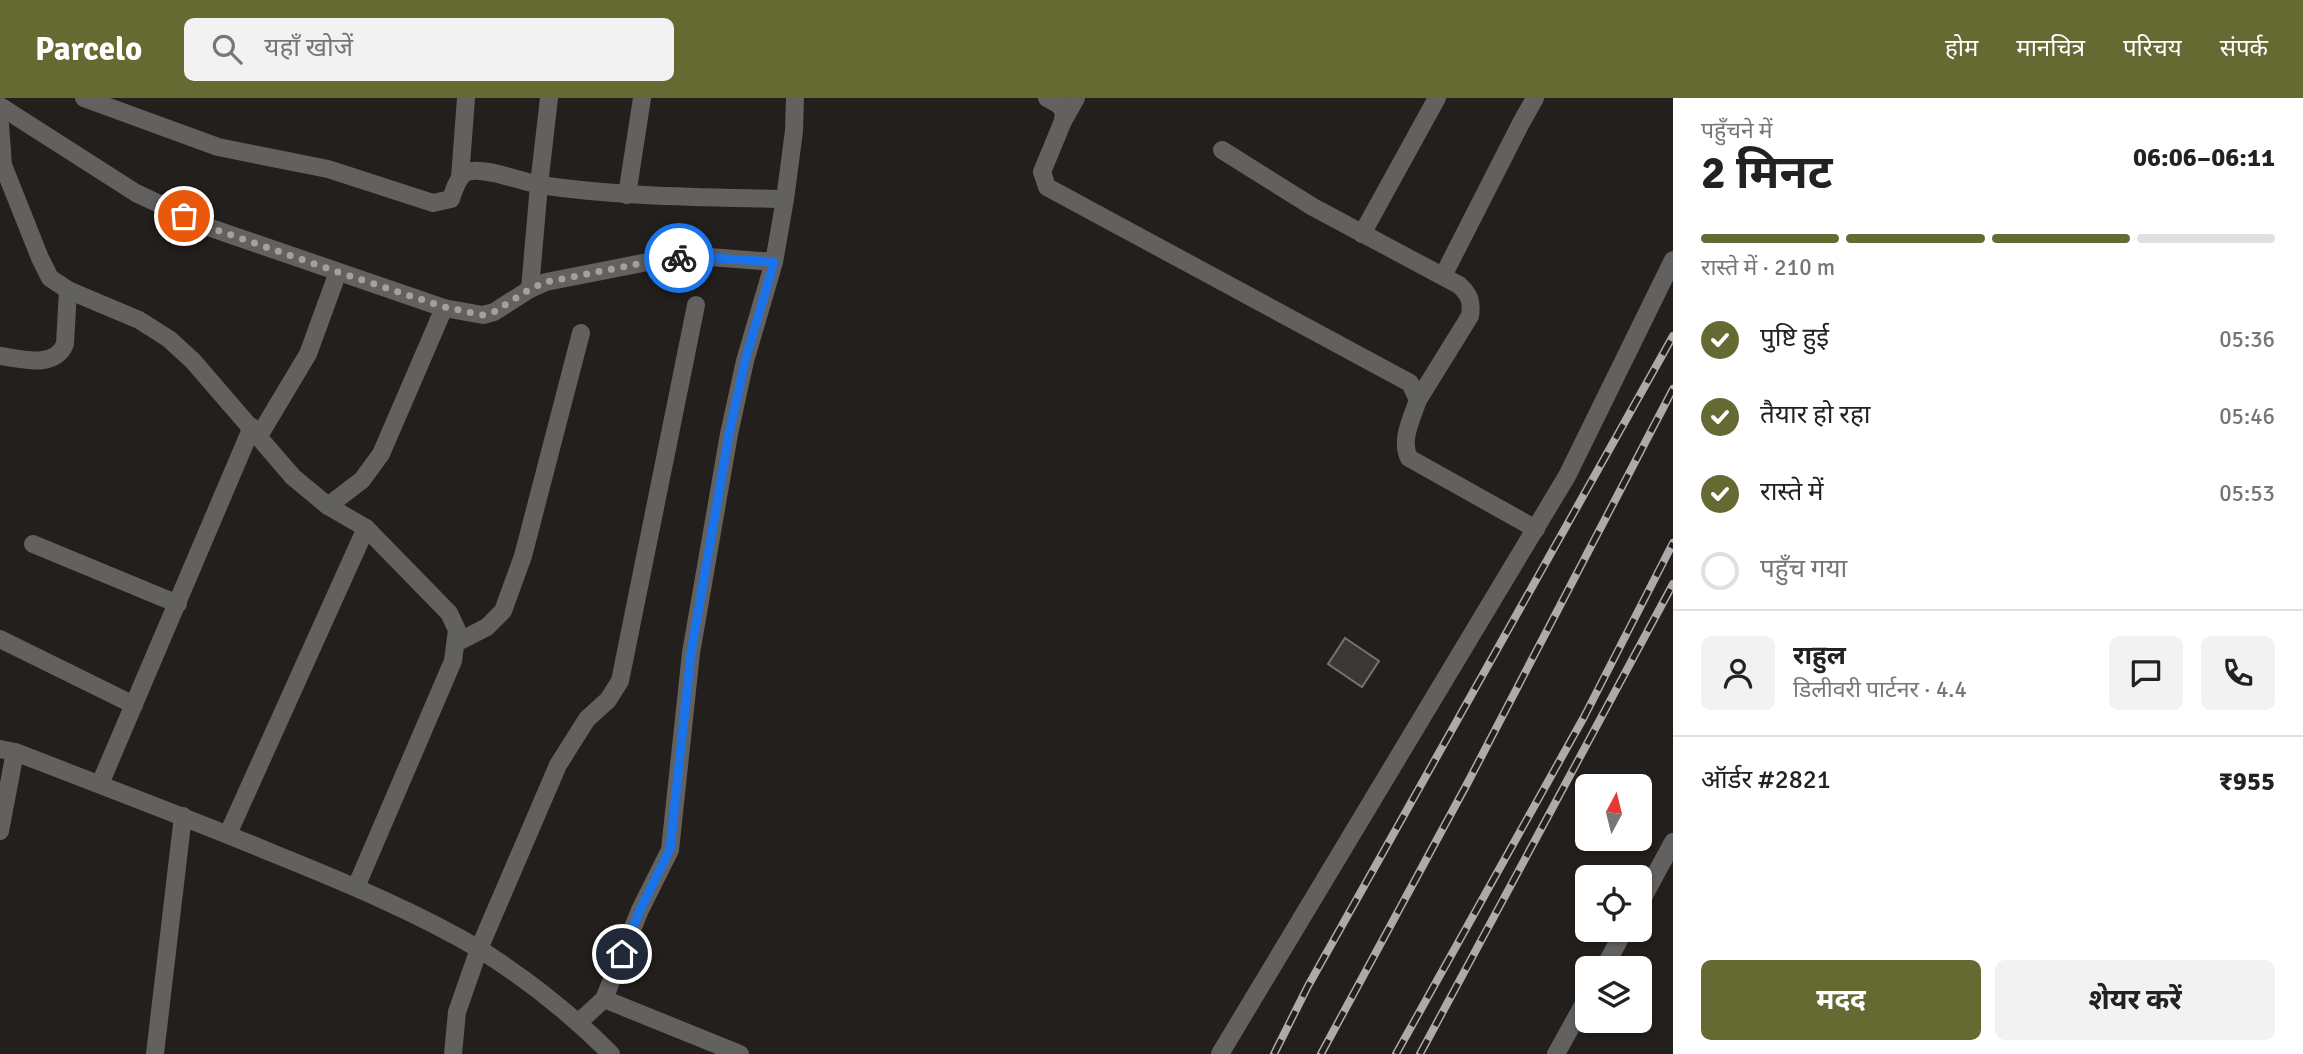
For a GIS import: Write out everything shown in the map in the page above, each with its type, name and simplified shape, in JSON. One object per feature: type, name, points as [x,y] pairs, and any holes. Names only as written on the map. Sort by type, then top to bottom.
[{"type":"street","points":[[84,98],[218,147],[328,169],[433,202],[451,199],[460,178],[466,98]]},
{"type":"street","points":[[530,289],[538,185],[549,98]]},
{"type":"street","points":[[627,195],[642,98]]},
{"type":"street","points":[[579,1022],[604,999],[640,910],[670,849],[691,653],[729,434],[745,361],[774,262],[794,131],[795,98]]},
{"type":"street","points":[[1046,98],[1058,104],[1064,111],[1063,121]]},
{"type":"street","points":[[1076,98],[1063,121],[1042,172],[1047,187],[1395,373],[1410,383],[1418,400]]},
{"type":"street","points":[[1362,234],[1437,98]]},
{"type":"street","points":[[1443,276],[1535,98]]},
{"type":"street","points":[[0,106],[136,193],[208,227],[444,307],[483,315],[494,312],[546,282],[658,260],[697,257],[774,262]]},
{"type":"street","points":[[0,125],[9,197],[50,278],[68,290],[139,320],[169,339],[193,361],[293,477],[328,506],[366,528],[449,613],[457,630],[453,661],[356,887]]},
{"type":"street","points":[[1222,150],[1313,206],[1443,276],[1468,293],[1472,304],[1470,316],[1418,400],[1406,436],[1405,449],[1409,457],[1536,529]]},
{"type":"street","points":[[460,178],[466,172],[478,171],[538,185],[627,195],[785,199]]},
{"type":"street","points":[[1220,1054],[1567,476],[1673,260]]},
{"type":"street","points":[[100,784],[256,432],[308,354],[338,272]]},
{"type":"street","points":[[0,356],[38,361],[51,359],[62,352],[65,344],[68,290]]},
{"type":"street","points":[[453,1054],[457,1012],[479,949],[558,765],[587,719],[608,700],[620,681],[696,304]]},
{"type":"street","points":[[328,506],[362,480],[381,454],[444,307]]},
{"type":"street","points":[[456,643],[487,627],[503,611],[523,556],[581,333]]},
{"type":"street","points":[[228,834],[366,528]]},
{"type":"street","points":[[33,544],[178,604]]},
{"type":"street","points":[[0,639],[134,705]]},
{"type":"street","points":[[0,831],[8,751],[183,816],[356,887],[479,949],[526,980],[579,1022],[611,1054]]},
{"type":"street","points":[[155,1054],[183,816]]},
{"type":"street","points":[[1652,881],[1673,842]]},
{"type":"street","points":[[604,999],[740,1054]]},
{"type":"street","points":[[1556,1054],[1575,1020]]},
{"type":"building","points":[[1345,638],[1379,661],[1362,687],[1328,664]]},
{"type":"railway","points":[[1274,1054],[1308,986],[1673,336]]},
{"type":"railway","points":[[1321,1054],[1467,784],[1673,389]]},
{"type":"railway","points":[[1396,1054],[1584,717],[1673,543]]},
{"type":"railway","points":[[1420,1054],[1673,584]]},
{"type":"way so far","points":[[184,216],[208,227],[338,272],[444,307],[483,315],[494,312],[546,282],[679,258]]},
{"type":"route","points":[[622,954],[670,849],[691,653],[729,434],[745,361],[774,262],[679,258]]}]
